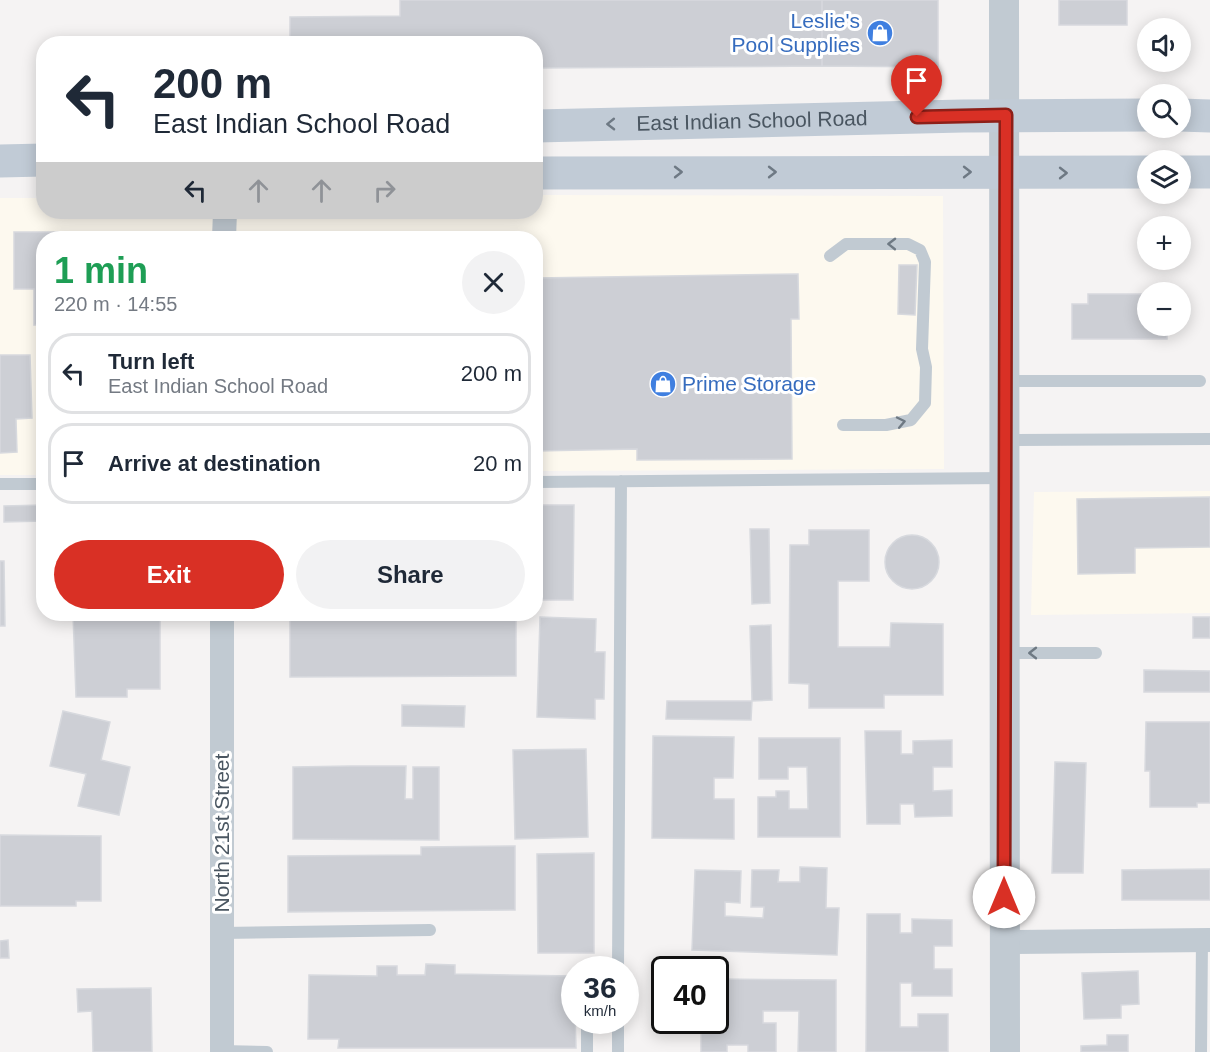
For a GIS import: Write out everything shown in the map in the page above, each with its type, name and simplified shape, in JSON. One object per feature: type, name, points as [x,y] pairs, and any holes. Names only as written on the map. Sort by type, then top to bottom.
[{"type":"main road","name":"East Indian School Road","points":[[543,126],[1006,115],[1137,115]]},
{"type":"main road","points":[[1191,116],[1210,116]]},
{"type":"main road","points":[[0,160],[36,160]]},
{"type":"main road","points":[[543,173],[1137,172]]},
{"type":"main road","points":[[1191,172],[1210,172]]},
{"type":"street","points":[[1004,0],[1006,115],[1005,1052]]},
{"type":"street","name":"North 21st Street","points":[[222,621],[222,1052]]},
{"type":"street","points":[[1005,942],[1206,940]]},
{"type":"lane","points":[[830,256],[846,244],[908,244],[920,250],[925,262],[922,349],[926,367],[926,403],[911,420],[886,425],[843,425]]},
{"type":"lane","points":[[1005,381],[1200,381]]},
{"type":"lane","points":[[1005,440],[1210,440]]},
{"type":"lane","points":[[543,482],[1005,478]]},
{"type":"lane","points":[[618,956],[621,482]]},
{"type":"lane","points":[[0,484],[36,484]]},
{"type":"lane","points":[[1004,653],[1096,653]]},
{"type":"lane","points":[[222,933],[430,930]]},
{"type":"lane","points":[[1201,1052],[1206,940]]},
{"type":"lane","points":[[587,1034],[588,1052]]},
{"type":"lane","points":[[618,1034],[618,1052]]},
{"type":"lane","points":[[222,1052],[267,1052]]},
{"type":"shaded area","points":[[543,195],[943,196],[944,469],[543,471],[543,231],[36,231],[36,475],[0,475],[0,198],[36,198],[36,219],[543,219]]},
{"type":"shaded area","points":[[1210,491],[1210,613],[1031,615],[1034,492]]},
{"type":"building","points":[[400,0],[822,0],[822,66],[543,68],[543,36],[290,36],[290,17],[400,16]]},
{"type":"building","name":"Leslie's Pool Supplies","points":[[822,0],[938,0],[938,67],[822,66]]},
{"type":"building","points":[[1059,0],[1127,0],[1127,25],[1059,25]]},
{"type":"building","points":[[14,232],[36,232],[36,325],[34,325],[34,289],[14,289]]},
{"type":"building","points":[[899,265],[917,265],[915,315],[898,314]]},
{"type":"building","name":"Prime Storage","points":[[798,274],[799,319],[791,319],[792,459],[637,460],[637,449],[543,451],[543,278]]},
{"type":"building","points":[[1088,294],[1137,294],[1137,336],[1167,336],[1167,339],[1072,339],[1072,304],[1088,304]]},
{"type":"building","points":[[0,355],[30,355],[32,418],[16,419],[17,452],[0,453]]},
{"type":"building","points":[[1210,497],[1210,547],[1135,548],[1135,573],[1078,574],[1077,499]]},
{"type":"building","points":[[36,505],[36,521],[4,522],[4,506]]},
{"type":"building","points":[[543,505],[574,505],[573,600],[543,600]]},
{"type":"building","points":[[750,529],[769,529],[770,603],[752,604]]},
{"type":"building","points":[[809,530],[869,530],[869,581],[838,581],[838,647],[890,647],[891,623],[943,624],[943,695],[884,695],[884,708],[809,708],[809,684],[789,683],[790,545],[809,545]]},
{"type":"building","points":[[912,535],[922,537],[931,543],[937,552],[939,562],[937,572],[931,581],[922,587],[912,589],[902,587],[893,581],[887,572],[885,562],[887,552],[893,543],[902,537]]},
{"type":"building","points":[[0,561],[4,561],[5,626],[0,626]]},
{"type":"building","points":[[543,617],[596,619],[595,652],[605,652],[604,699],[595,699],[595,719],[537,717],[540,621],[543,621]]},
{"type":"building","points":[[1193,617],[1210,617],[1210,638],[1193,638]]},
{"type":"building","points":[[73,621],[160,621],[160,689],[127,689],[127,697],[76,697]]},
{"type":"building","points":[[290,621],[516,621],[516,676],[290,677]]},
{"type":"building","points":[[771,625],[772,700],[752,701],[750,626]]},
{"type":"building","points":[[1144,670],[1210,671],[1210,692],[1144,692]]},
{"type":"building","points":[[667,701],[752,701],[751,720],[666,719]]},
{"type":"building","points":[[402,705],[465,706],[464,727],[402,726]]},
{"type":"building","points":[[63,711],[110,722],[101,760],[130,767],[119,815],[78,806],[86,774],[50,766]]},
{"type":"building","points":[[1146,722],[1210,722],[1210,803],[1197,803],[1197,807],[1150,807],[1150,771],[1145,771]]},
{"type":"building","points":[[865,731],[901,731],[901,754],[913,754],[913,741],[952,740],[952,767],[933,767],[933,791],[952,790],[952,816],[915,817],[914,804],[900,804],[900,824],[867,824]]},
{"type":"building","points":[[653,736],[734,737],[733,778],[714,778],[714,799],[734,799],[734,839],[652,838]]},
{"type":"building","points":[[759,738],[840,738],[840,837],[758,837],[758,797],[776,797],[776,791],[789,791],[789,809],[808,809],[807,767],[788,767],[788,779],[759,779]]},
{"type":"building","points":[[586,749],[588,837],[515,839],[513,750]]},
{"type":"building","points":[[1055,762],[1086,763],[1083,873],[1052,873]]},
{"type":"building","points":[[406,766],[405,799],[413,799],[413,767],[439,767],[439,840],[293,839],[293,767]]},
{"type":"building","points":[[0,835],[101,836],[101,901],[76,901],[76,906],[0,906]]},
{"type":"building","points":[[515,846],[515,910],[288,912],[288,856],[421,855],[421,847]]},
{"type":"building","points":[[594,853],[594,953],[538,953],[537,854]]},
{"type":"building","points":[[800,867],[827,868],[826,908],[839,908],[837,955],[692,950],[695,870],[741,871],[740,903],[725,902],[725,916],[763,918],[764,907],[751,907],[752,870],[779,870],[778,882],[800,882]]},
{"type":"building","points":[[1210,869],[1210,900],[1122,900],[1122,870]]},
{"type":"building","points":[[867,914],[900,914],[900,933],[912,933],[912,919],[952,920],[952,946],[934,946],[934,969],[952,969],[952,996],[912,996],[912,983],[900,983],[900,1027],[918,1027],[918,1014],[948,1014],[948,1052],[866,1052]]},
{"type":"building","points":[[8,940],[9,958],[0,958],[0,941]]},
{"type":"building","points":[[426,964],[455,965],[455,974],[561,976],[561,1034],[576,1034],[576,1048],[338,1048],[339,1039],[308,1039],[309,975],[377,976],[377,966],[397,966],[397,975],[425,975]]},
{"type":"building","points":[[1138,971],[1139,1004],[1121,1005],[1121,1018],[1084,1019],[1082,973]]},
{"type":"building","points":[[729,979],[836,980],[836,1052],[798,1052],[799,1011],[763,1011],[763,1023],[776,1023],[776,1052],[748,1052],[748,1045],[727,1045],[727,1052],[701,1052],[701,1034],[729,1034]]},
{"type":"building","points":[[151,988],[152,1052],[93,1052],[92,1011],[78,1012],[77,989]]},
{"type":"building","points":[[1107,1035],[1128,1035],[1128,1052],[1081,1052],[1081,1046],[1107,1045]]},
{"type":"place","name":"Leslie's Pool Supplies","points":[[880,33]]},
{"type":"place","name":"Prime Storage","points":[[663,384]]},
{"type":"route","points":[[917,117],[1006,115],[1004,897]]}]
